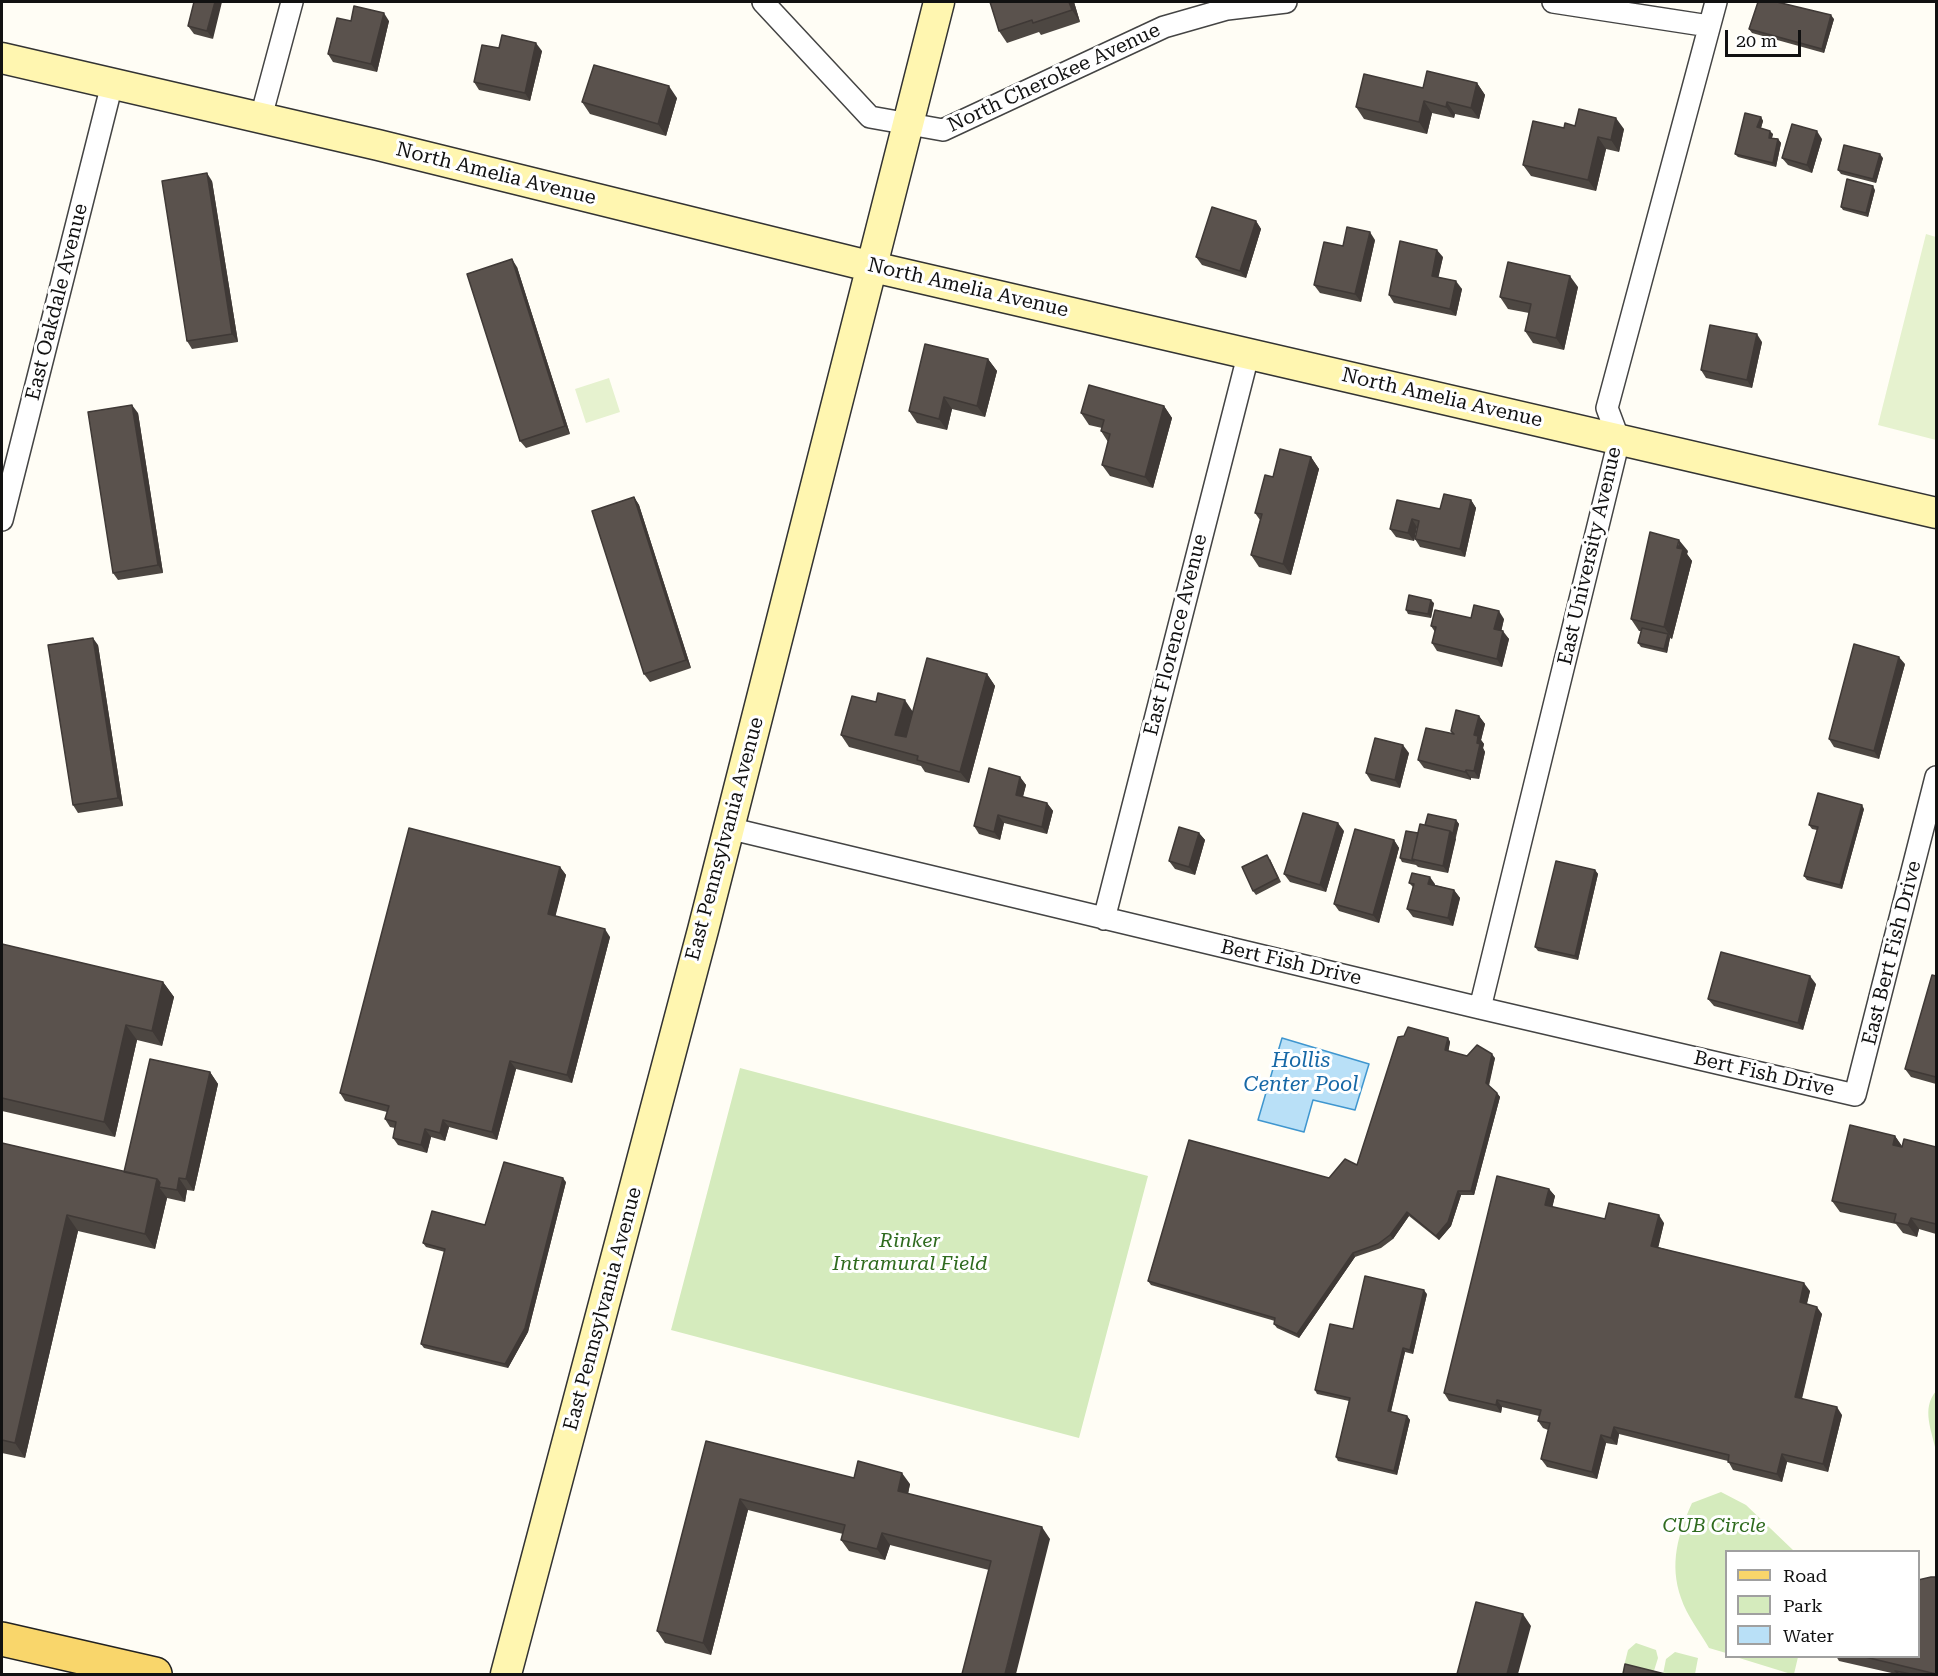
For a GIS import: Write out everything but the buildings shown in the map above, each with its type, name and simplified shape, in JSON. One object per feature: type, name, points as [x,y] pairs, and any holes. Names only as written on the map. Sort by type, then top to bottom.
[{"type":"main road","name":"East Pennsylvania Avenue","points":[[506,1674],[728,828],[939,2]]},
{"type":"main road","name":"North Amelia Avenue","points":[[2,58],[261,117],[873,267],[1249,352],[1936,513]]},
{"type":"main road","points":[[2,1638],[155,1674]]},
{"type":"street","points":[[261,117],[292,2]]},
{"type":"street","name":"North Cherokee Avenue","points":[[763,2],[870,117],[943,130],[1164,27],[1227,9],[1286,2]]},
{"type":"street","points":[[1553,2],[1709,26]]},
{"type":"street","name":"East University Avenue","points":[[1479,1008],[1619,440],[1607,408],[1716,2]]},
{"type":"street","name":"East Oakdale Avenue","points":[[2,520],[112,84]]},
{"type":"street","name":"East Florence Avenue","points":[[1104,919],[1249,352]]},
{"type":"street","name":"East Bert Fish Drive","points":[[1856,1095],[1936,777]]},
{"type":"street","name":"Bert Fish Drive","points":[[728,828],[1479,1008],[1856,1095]]},
{"type":"green space","points":[[1926,234],[1936,237],[1936,440],[1878,425]]},
{"type":"green space","points":[[609,378],[620,412],[586,423],[575,389]]},
{"type":"green space","name":"Rinker Intramural Field","points":[[740,1068],[1148,1176],[1079,1438],[671,1330]]},
{"type":"green space","points":[[1936,1391],[1936,1451],[1928,1413]]},
{"type":"green space","name":"CUB Circle","points":[[1721,1492],[1746,1505],[1793,1550],[1725,1550],[1725,1653],[1709,1648],[1690,1618],[1677,1585],[1676,1561],[1679,1538],[1692,1503]]},
{"type":"green space","points":[[1636,1643],[1656,1650],[1658,1658],[1653,1674],[1622,1674],[1628,1650]]},
{"type":"green space","points":[[1675,1652],[1698,1658],[1695,1674],[1663,1674],[1666,1659]]},
{"type":"green space","points":[[1739,1658],[1798,1658],[1794,1674]]},
{"type":"water","name":"Hollis Center Pool","points":[[1282,1038],[1369,1064],[1355,1110],[1313,1100],[1304,1132],[1258,1120]]}]
